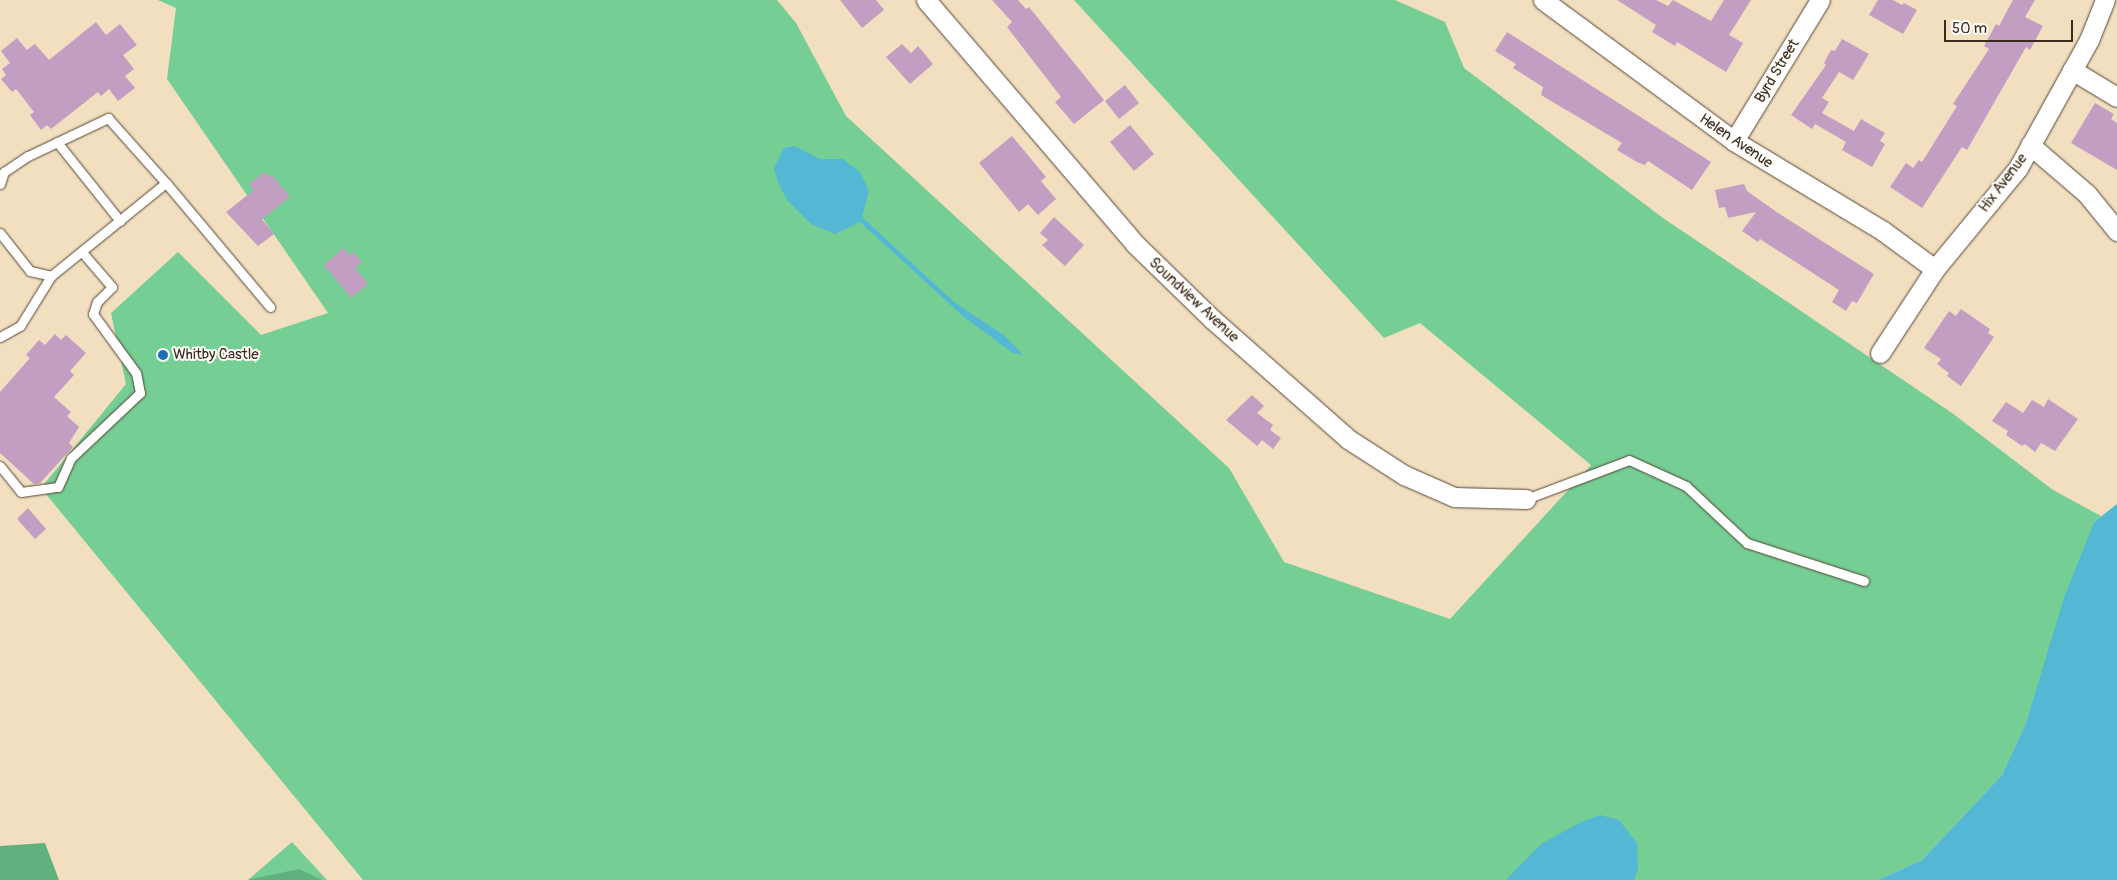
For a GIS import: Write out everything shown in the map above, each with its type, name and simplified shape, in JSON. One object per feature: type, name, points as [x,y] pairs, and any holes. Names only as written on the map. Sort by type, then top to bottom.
[{"type":"street","name":"Soundview Avenue","points":[[926,0],[1135,244],[1212,319],[1348,439],[1404,476],[1454,497],[1526,499]]},
{"type":"street","name":"Helen Avenue","points":[[1544,0],[1734,141],[1883,231],[1935,269]]},
{"type":"street","name":"Byrd Street","points":[[1734,141],[1820,0]]},
{"type":"street","name":"Hix Avenue","points":[[1880,353],[1935,269],[2018,168],[2072,70],[2105,0]]},
{"type":"street","points":[[2072,70],[2117,97]]},
{"type":"street","points":[[2030,145],[2087,194],[2117,231]]},
{"type":"lane","points":[[0,184],[4,172],[57,142],[108,118],[166,183],[270,307]]},
{"type":"lane","points":[[57,142],[120,221]]},
{"type":"lane","points":[[0,337],[20,326],[51,276],[166,183]]},
{"type":"lane","points":[[0,233],[30,271],[51,276]]},
{"type":"lane","points":[[0,466],[21,492],[58,488],[71,458],[140,393],[136,373],[93,314],[97,302],[112,287],[79,254]]},
{"type":"lane","points":[[1526,499],[1629,460],[1686,486],[1747,543],[1864,581]]},
{"type":"green space","points":[[158,0],[777,0],[796,23],[846,116],[1229,468],[1284,562],[1450,619],[1591,465],[1420,323],[1384,338],[1074,0],[1395,0],[1445,22],[1464,68],[1663,218],[1952,413],[2053,490],[2101,516],[2094,522],[2026,723],[2002,775],[1922,860],[1878,880],[363,880],[41,488],[126,384],[111,313],[178,252],[261,335],[328,313],[167,79],[176,8]]},
{"type":"green space","points":[[292,842],[327,880],[248,880]]},
{"type":"green space","points":[[45,843],[59,880],[0,880],[0,846]]},
{"type":"green space","points":[[299,869],[322,880],[247,880]]},
{"type":"water","points":[[795,146],[820,159],[843,159],[860,172],[869,191],[862,217],[954,302],[1005,336],[1023,355],[1013,353],[964,317],[860,222],[835,234],[811,224],[787,200],[778,183],[774,168],[784,148]]},
{"type":"water","points":[[2117,504],[2117,880],[1878,880],[1922,860],[2002,775],[2026,723],[2064,598],[2094,522]]},
{"type":"water","points":[[1600,815],[1619,820],[1637,843],[1638,869],[1634,880],[1506,880],[1541,844],[1581,822]]},
{"type":"building","points":[[840,0],[876,0],[884,10],[862,28]]},
{"type":"building","points":[[992,0],[1018,0],[1026,9],[1029,7],[1104,100],[1074,124],[1055,102],[1061,97],[1007,27],[1012,22]]},
{"type":"building","points":[[1617,0],[1656,0],[1668,6],[1673,0],[1711,21],[1724,0],[1751,0],[1729,35],[1743,43],[1726,72],[1677,42],[1675,46],[1652,32],[1656,25]]},
{"type":"building","points":[[1878,0],[1893,0],[1917,10],[1903,34],[1869,15]]},
{"type":"building","points":[[2013,0],[2035,0],[2025,17],[2043,26],[2030,50],[2026,47],[1967,150],[1962,147],[1922,208],[1890,187],[1906,163],[1913,168],[1919,160],[1922,162],[1957,106],[1953,104],[1989,49],[1984,46],[1996,24],[1999,26]]},
{"type":"building","points":[[96,22],[106,35],[120,24],[137,45],[123,55],[134,69],[125,76],[135,88],[118,101],[109,89],[101,96],[98,92],[51,129],[47,125],[41,130],[30,115],[34,112],[16,89],[12,92],[1,79],[6,75],[2,69],[10,63],[1,51],[17,38],[27,50],[35,44],[49,60]]},
{"type":"building","points":[[1507,32],[1711,162],[1692,190],[1648,161],[1645,165],[1617,150],[1622,143],[1541,95],[1543,87],[1513,68],[1516,64],[1495,51]]},
{"type":"building","points":[[1842,39],[1869,54],[1853,80],[1839,72],[1822,98],[1829,102],[1822,113],[1854,131],[1861,119],[1885,133],[1880,141],[1885,144],[1872,167],[1842,150],[1846,142],[1815,124],[1812,129],[1791,115],[1826,65],[1824,63],[1831,50],[1835,51]]},
{"type":"building","points":[[902,44],[911,53],[918,46],[933,64],[910,84],[886,57]]},
{"type":"building","points":[[1125,85],[1139,103],[1119,119],[1105,101]]},
{"type":"building","points":[[2095,103],[2114,114],[2111,119],[2117,123],[2117,170],[2071,143]]},
{"type":"building","points":[[1130,125],[1154,154],[1134,171],[1110,142]]},
{"type":"building","points":[[1012,136],[1046,177],[1041,181],[1056,199],[1038,215],[1028,204],[1019,212],[979,163]]},
{"type":"building","points":[[265,172],[269,177],[272,175],[290,197],[262,219],[274,234],[258,246],[226,212],[254,190],[249,184]]},
{"type":"building","points":[[1744,184],[1747,191],[1778,213],[1874,274],[1857,303],[1852,301],[1846,311],[1832,302],[1839,290],[1760,239],[1758,242],[1742,231],[1756,212],[1728,218],[1725,207],[1719,208],[1715,190]]},
{"type":"building","points":[[1054,217],[1084,245],[1065,266],[1042,245],[1048,240],[1040,233]]},
{"type":"building","points":[[343,248],[350,255],[353,252],[362,262],[355,268],[368,284],[351,298],[324,265]]},
{"type":"building","points":[[1961,309],[1990,329],[1988,333],[1994,337],[1961,386],[1947,376],[1949,373],[1937,364],[1941,359],[1924,348],[1949,311],[1956,316]]},
{"type":"building","points":[[55,334],[61,340],[66,335],[86,353],[70,371],[74,375],[54,397],[71,412],[67,416],[79,427],[69,443],[73,447],[40,483],[34,484],[0,453],[0,392],[30,358],[26,355],[39,340],[45,345]]},
{"type":"building","points":[[1252,395],[1264,406],[1257,413],[1273,425],[1270,430],[1281,438],[1273,449],[1262,440],[1257,446],[1226,420]]},
{"type":"building","points":[[2048,399],[2078,419],[2055,451],[2041,443],[2035,452],[2025,444],[2022,446],[2006,435],[2008,431],[1992,421],[2006,402],[2023,413],[2032,400],[2044,407]]},
{"type":"building","points":[[28,508],[46,529],[35,539],[17,519]]},
{"type":"place","name":"Whitby Castle","points":[[163,355]]}]
